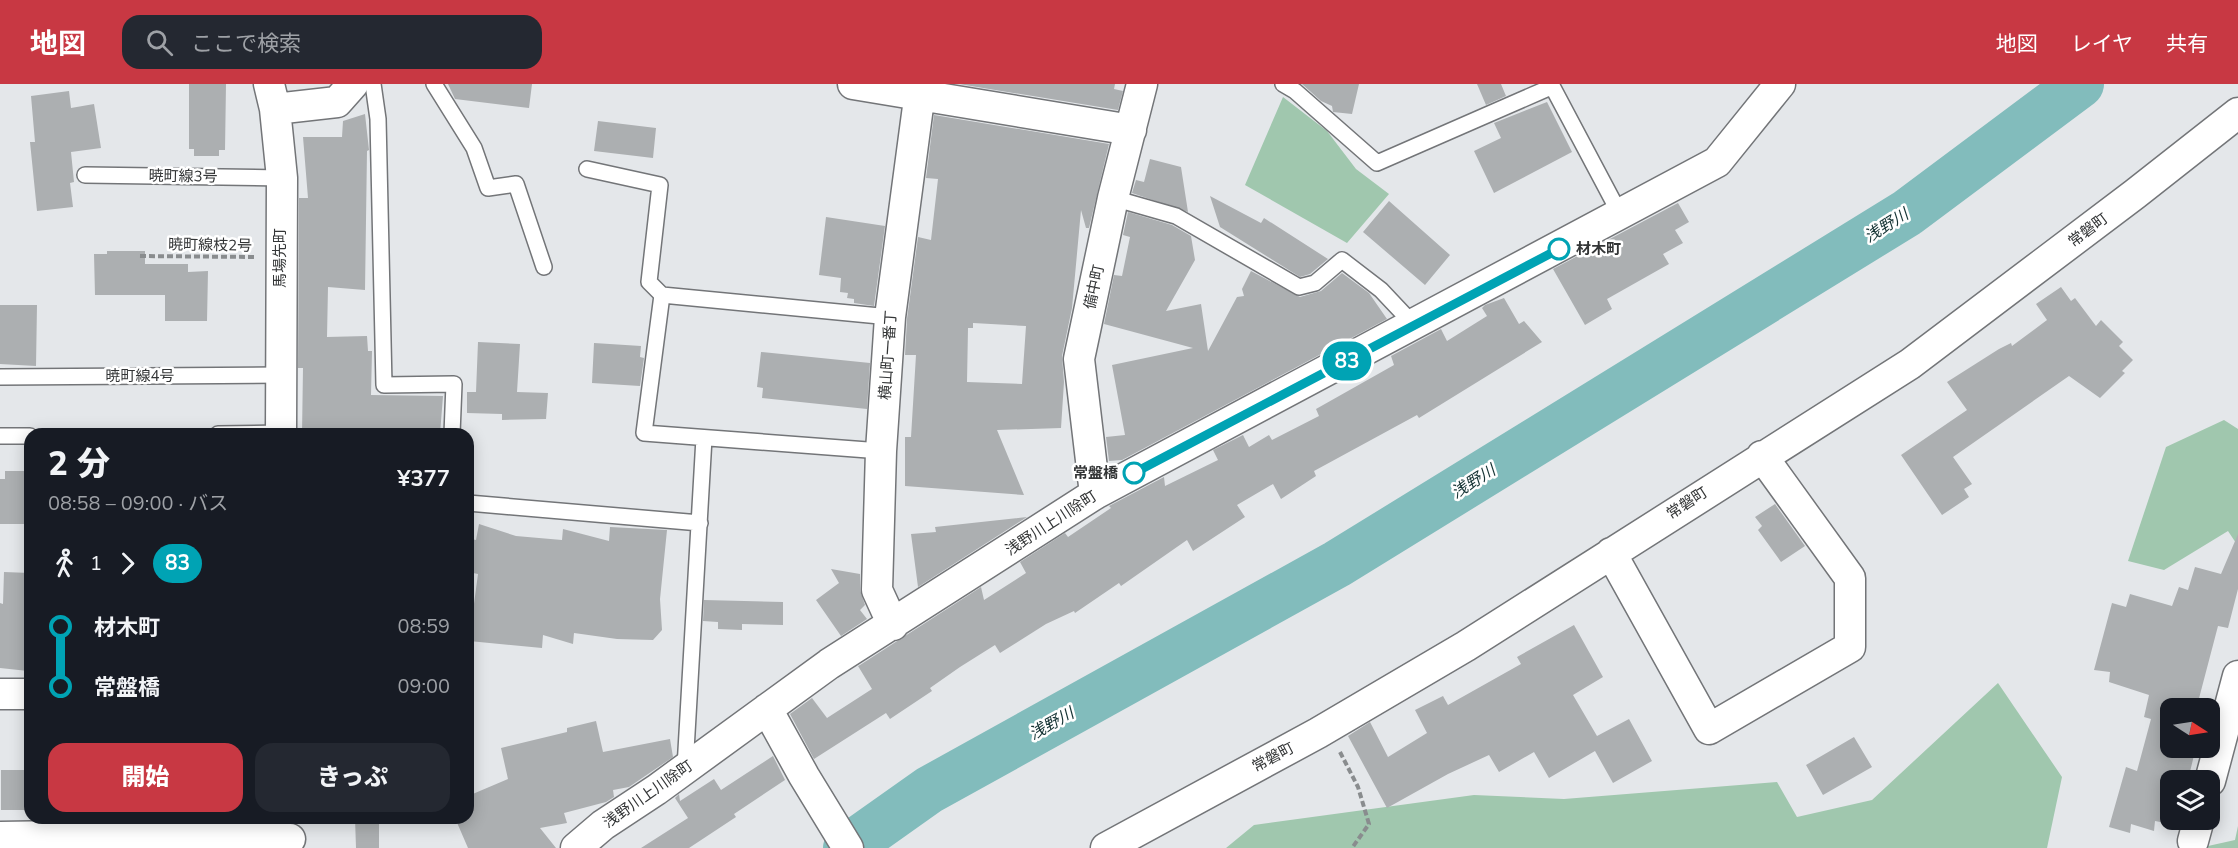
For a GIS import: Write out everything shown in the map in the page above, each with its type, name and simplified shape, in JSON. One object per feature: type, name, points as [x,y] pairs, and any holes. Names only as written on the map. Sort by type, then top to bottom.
[{"type":"street","points":[[272,96],[337,102],[353,84]]},
{"type":"street","points":[[853,84],[920,88],[1131,130]]},
{"type":"street","name":"備中町","points":[[1095,494],[1079,359],[1113,198],[1142,84]]},
{"type":"street","name":"浅野川上川除町","points":[[576,848],[603,825],[829,664],[1095,494],[1621,216],[1718,162],[1780,84]]},
{"type":"street","name":"横山町一番丁","points":[[893,625],[877,590],[881,451],[890,317],[920,88]]},
{"type":"street","name":"馬場先町","points":[[272,96],[282,178],[281,428]]},
{"type":"street","name":"常磐町","points":[[1106,848],[1318,733],[1466,646],[1910,364],[2136,194],[2238,113]]},
{"type":"street","points":[[1611,553],[1709,729],[1850,647],[1850,578],[1762,456]]},
{"type":"street","points":[[2213,770],[2238,676]]},
{"type":"street","points":[[0,694],[24,694]]},
{"type":"street","points":[[767,709],[848,848]]},
{"type":"street","points":[[0,837],[124,841],[290,835]]},
{"type":"lane","points":[[373,84],[378,119],[384,385],[454,384],[452,428]]},
{"type":"lane","points":[[434,84],[474,148],[488,188],[516,184],[544,267]]},
{"type":"lane","points":[[1291,86],[1377,163],[1551,86],[1621,216]]},
{"type":"lane","points":[[587,169],[660,184],[649,282],[662,295],[890,317]]},
{"type":"lane","name":"暁町線3号","points":[[85,175],[282,178]]},
{"type":"lane","points":[[1113,198],[1176,216],[1299,286],[1315,283],[1342,260],[1382,290],[1414,325]]},
{"type":"lane","points":[[662,295],[644,433],[881,451]]},
{"type":"lane","name":"暁町線4号","points":[[0,376],[280,375]]},
{"type":"lane","points":[[0,436],[24,436]]},
{"type":"lane","points":[[685,768],[704,438]]},
{"type":"lane","points":[[474,504],[700,523]]},
{"type":"path","name":"暁町線枝2号","points":[[140,256],[280,257]]},
{"type":"path","points":[[1318,733],[1338,747],[1358,787],[1369,825],[1352,848]]},
{"type":"green space","points":[[1283,97],[1327,131],[1356,169],[1389,194],[1347,243],[1245,185]]},
{"type":"green space","points":[[2224,420],[2238,429],[2238,546],[2228,531],[2164,570],[2128,561],[2166,447]]},
{"type":"green space","points":[[1998,683],[2062,777],[2047,848],[1226,848],[1254,825],[1474,795],[1564,799],[1777,782],[1797,817],[1872,800]]},
{"type":"green space","points":[[2238,826],[2238,848],[2199,848],[2235,840]]},
{"type":"building","points":[[189,84],[226,84],[225,150],[219,150],[219,156],[194,156],[194,149],[189,149]]},
{"type":"building","points":[[448,84],[532,84],[529,108],[455,99]]},
{"type":"building","points":[[959,84],[1115,84],[1114,89],[1123,91],[1118,110]]},
{"type":"building","points":[[1302,84],[1359,84],[1352,114],[1333,112],[1332,106],[1321,101]]},
{"type":"building","points":[[1477,84],[1501,84],[1506,96],[1486,105]]},
{"type":"building","points":[[69,91],[71,108],[94,104],[101,148],[71,152],[74,182],[70,183],[73,207],[37,211],[30,142],[35,142],[31,96]]},
{"type":"building","points":[[1547,102],[1572,152],[1494,193],[1474,151],[1501,138],[1494,123]]},
{"type":"building","points":[[365,114],[369,150],[367,151],[365,290],[328,287],[327,337],[367,336],[368,351],[372,351],[371,395],[443,396],[440,428],[302,428],[303,368],[298,368],[299,198],[308,198],[303,137],[342,137],[343,121]]},
{"type":"building","points":[[934,115],[1109,144],[1089,228],[1086,228],[1081,210],[1072,308],[1062,356],[1064,382],[1061,428],[997,430],[1024,495],[905,486],[905,437],[911,437],[916,355],[905,355],[907,319],[918,237],[931,240],[938,179],[926,178]],"holes":[[[973,323],[1026,326],[1022,384],[967,382],[968,328],[973,328]]]},
{"type":"building","points":[[598,121],[656,128],[653,158],[594,151]]},
{"type":"building","points":[[1150,159],[1181,167],[1188,212],[1132,193],[1136,180],[1144,182]]},
{"type":"building","points":[[1210,196],[1261,223],[1264,218],[1328,259],[1310,274],[1300,277],[1220,227]]},
{"type":"building","points":[[1389,201],[1450,255],[1425,285],[1363,232]]},
{"type":"building","points":[[1678,203],[1689,222],[1675,230],[1683,243],[1663,254],[1669,264],[1607,299],[1612,309],[1585,325],[1553,269]]},
{"type":"building","points":[[1128,212],[1172,225],[1191,236],[1195,260],[1166,311],[1201,304],[1208,351],[1237,297],[1244,296],[1242,289],[1251,271],[1300,297],[1321,291],[1342,273],[1369,293],[1387,319],[1122,460],[1109,461],[1106,437],[1125,435],[1112,365],[1193,348],[1104,324],[1114,275],[1122,276],[1130,237],[1123,235]]},
{"type":"building","points":[[826,217],[885,226],[874,306],[854,303],[854,299],[847,298],[848,293],[840,292],[841,278],[819,275]]},
{"type":"building","points":[[107,251],[145,251],[145,264],[188,264],[188,272],[208,271],[207,321],[165,321],[165,295],[95,295],[94,254],[107,254]]},
{"type":"building","points":[[2061,287],[2071,301],[2075,298],[2096,326],[2101,320],[2123,342],[2119,346],[2133,360],[2122,371],[2125,373],[2100,398],[2069,376],[1953,457],[1972,484],[1964,489],[1969,497],[1942,515],[1901,455],[1967,410],[1947,382],[1999,349],[2011,343],[2012,346],[2047,320],[2036,304]]},
{"type":"building","points":[[1504,298],[1519,324],[1524,321],[1542,342],[1419,418],[1417,415],[1314,471],[1316,476],[1281,499],[1273,484],[1237,505],[1245,517],[1193,551],[1187,540],[1121,586],[1119,583],[1075,613],[1074,611],[1046,624],[1000,653],[995,645],[930,688],[932,691],[890,719],[886,713],[814,759],[790,714],[812,698],[827,718],[872,689],[858,666],[981,587],[984,600],[1026,573],[1020,562],[1065,533],[1068,537],[1111,508],[1109,506],[1164,477],[1165,486],[1218,460],[1213,450],[1243,435],[1249,447],[1269,435],[1272,440],[1319,416],[1316,409],[1394,365],[1391,356],[1441,329],[1447,341],[1487,316],[1482,308],[1485,305]]},
{"type":"building","points":[[0,305],[37,305],[36,366],[0,364]]},
{"type":"building","points":[[478,342],[520,344],[517,392],[548,393],[546,419],[502,420],[502,414],[467,413],[467,392],[476,392]]},
{"type":"building","points":[[594,343],[641,346],[640,357],[644,358],[640,386],[592,383]]},
{"type":"building","points":[[761,352],[870,363],[867,409],[762,398],[763,388],[757,387]]},
{"type":"building","points":[[5,471],[24,471],[24,524],[0,524],[0,479],[5,479]]},
{"type":"building","points":[[1775,504],[1805,546],[1781,562],[1758,530],[1762,526],[1755,517]]},
{"type":"building","points":[[1027,517],[918,587],[911,534],[936,532],[935,527]]},
{"type":"building","points":[[479,524],[516,536],[562,540],[563,529],[609,541],[610,527],[667,530],[660,599],[662,630],[653,640],[617,639],[574,633],[573,644],[543,635],[542,648],[474,641],[474,604],[478,574],[474,573],[474,540],[476,540]]},
{"type":"building","points":[[2238,534],[2238,589],[2228,628],[2218,626],[2199,698],[2160,698],[2160,758],[2193,758],[2190,770],[2160,770],[2160,822],[2155,821],[2154,831],[2131,824],[2130,833],[2109,827],[2126,767],[2137,771],[2151,719],[2144,717],[2149,695],[2109,682],[2110,672],[2094,670],[2112,603],[2126,607],[2130,594],[2172,606],[2179,587],[2188,590],[2195,567],[2221,574]]},
{"type":"building","points":[[831,569],[860,574],[860,590],[865,605],[860,610],[867,619],[841,636],[816,600],[839,583]]},
{"type":"building","points":[[4,572],[24,573],[24,671],[0,668],[0,603],[3,604]]},
{"type":"building","points":[[704,600],[783,602],[783,625],[742,624],[742,630],[718,629],[718,622],[703,621]]},
{"type":"building","points":[[1574,625],[1603,677],[1573,695],[1597,736],[1629,719],[1652,761],[1613,783],[1595,751],[1549,778],[1534,752],[1499,772],[1489,755],[1448,774],[1387,808],[1348,736],[1370,722],[1388,757],[1427,733],[1415,710],[1443,696],[1448,705],[1521,664],[1517,657]]},
{"type":"building","points":[[596,721],[603,752],[670,739],[673,757],[629,787],[613,790],[614,797],[606,802],[564,813],[567,823],[540,828],[556,848],[468,848],[458,824],[474,824],[474,793],[508,779],[501,748],[567,732],[567,728]]},
{"type":"building","points":[[1854,737],[1872,767],[1823,795],[1806,765]]},
{"type":"building","points":[[773,756],[785,780],[734,814],[736,817],[689,848],[641,848],[688,818],[675,798],[679,794],[680,801],[714,779],[721,790]]},
{"type":"building","points":[[1,770],[24,770],[24,810],[1,810]]},
{"type":"building","points":[[355,824],[379,824],[379,848],[356,848]]},
{"type":"waterway","name":"浅野川","points":[[847,848],[929,790],[1337,564],[1907,213],[2080,84]]},
{"type":"bus line","name":"83","points":[[1134,473],[1559,249]]},
{"type":"place","name":"材木町","points":[[1559,249]]},
{"type":"place","name":"常盤橋","points":[[1134,473]]}]
